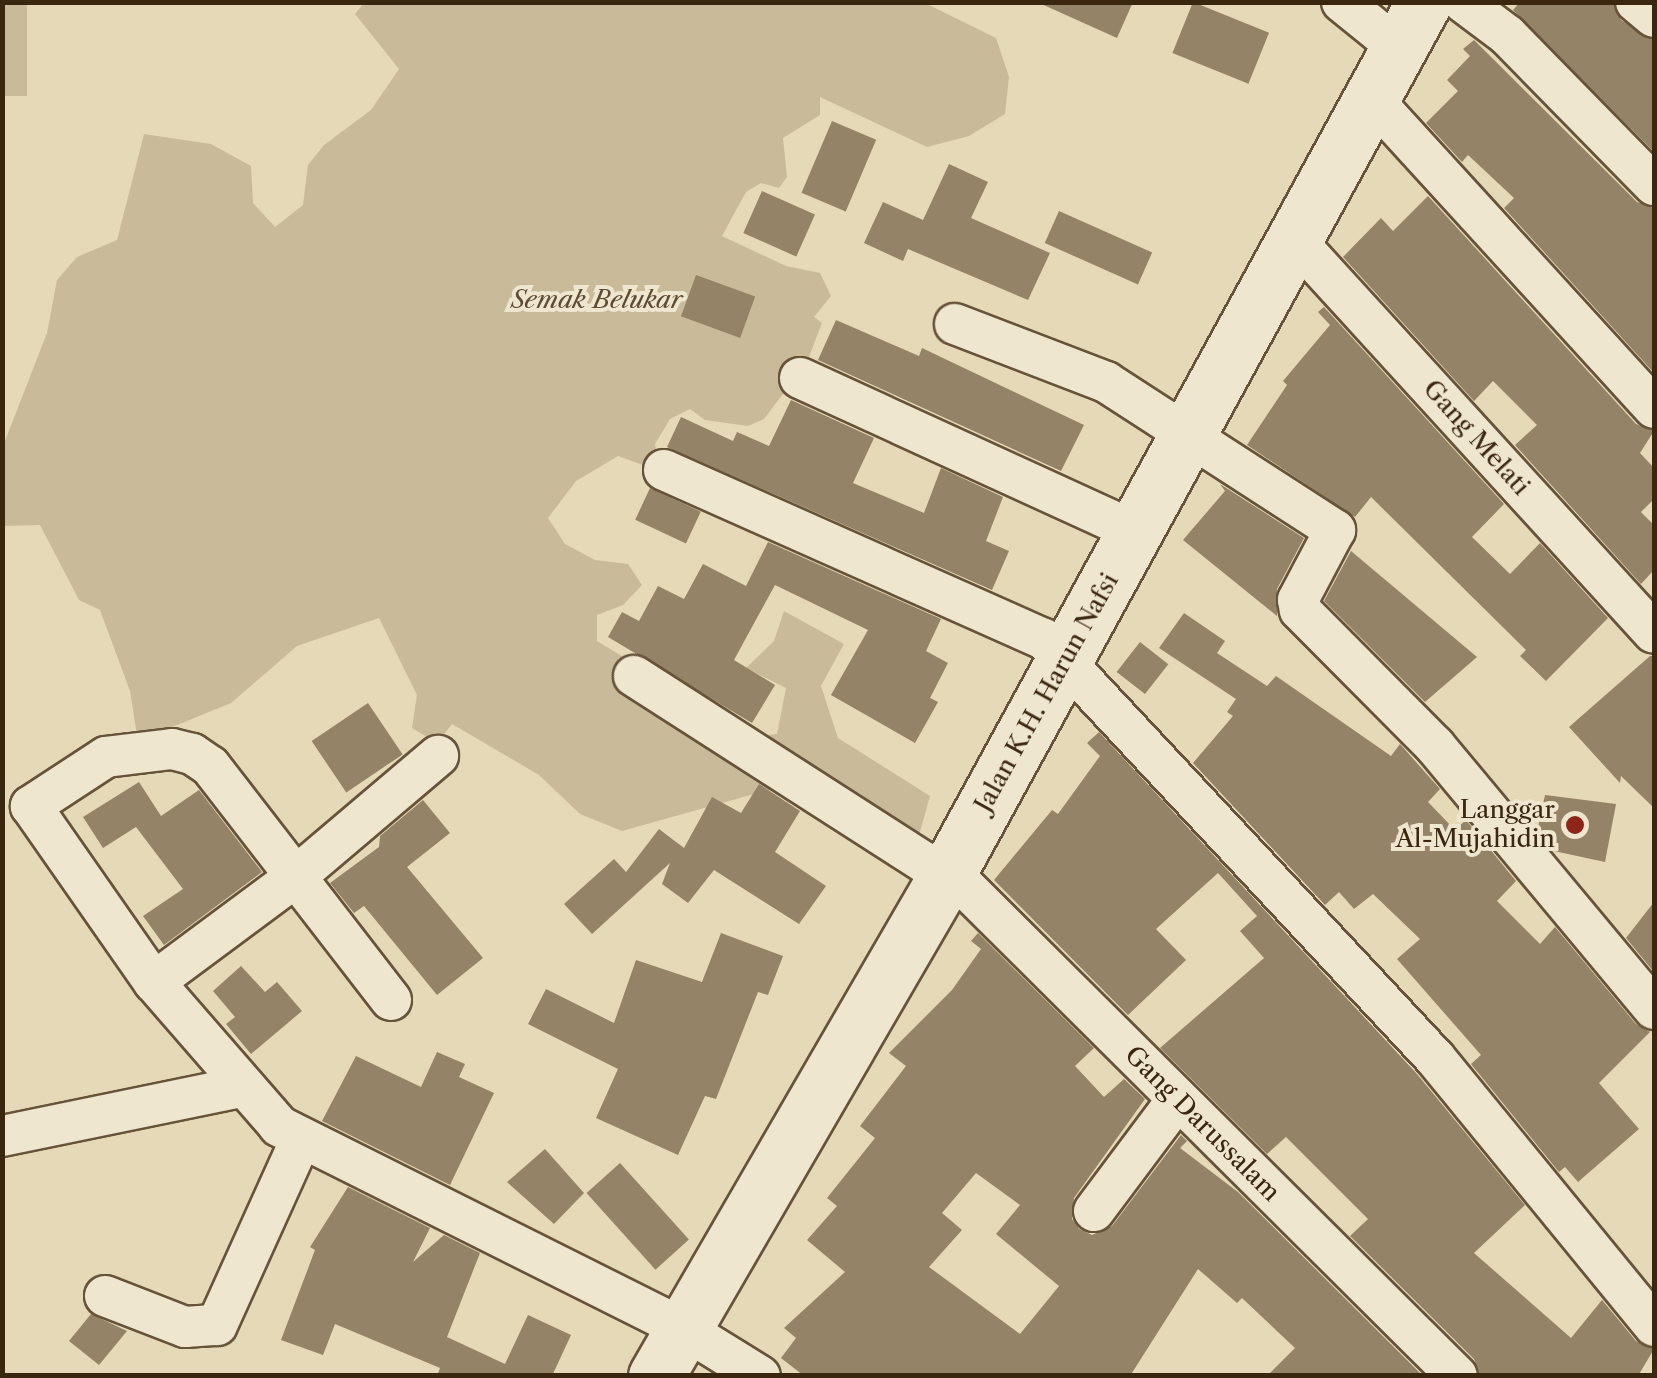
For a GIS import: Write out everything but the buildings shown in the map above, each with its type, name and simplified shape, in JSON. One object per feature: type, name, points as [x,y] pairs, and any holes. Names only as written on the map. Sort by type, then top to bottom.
[{"type":"main road","name":"Jalan K.H. Harun Nafsi","points":[[656,1376],[679,1326],[948,873],[1297,242],[1411,25]]},
{"type":"street","points":[[1342,2],[1411,25]]},
{"type":"street","points":[[1463,2],[1507,35],[1654,185]]},
{"type":"street","points":[[1636,2],[1654,18]]},
{"type":"street","points":[[1372,100],[1654,408]]},
{"type":"street","name":"Gang Melati","points":[[1297,242],[1654,633]]},
{"type":"street","points":[[955,324],[1106,382],[1335,530],[1298,600],[1300,610],[1435,746],[1654,1009]]},
{"type":"street","points":[[800,378],[1136,532]]},
{"type":"street","points":[[664,470],[1044,639],[1436,1058],[1654,1326]]},
{"type":"street","name":"Gang Darussalam","points":[[634,676],[948,873],[1456,1376]]},
{"type":"street","points":[[391,1000],[210,766],[192,754],[172,748],[106,757],[36,798],[31,811],[154,982],[240,1087],[300,1141],[679,1326],[760,1376]]},
{"type":"street","points":[[154,982],[294,878],[438,756]]},
{"type":"street","points":[[2,1136],[240,1087]]},
{"type":"street","points":[[1094,1211],[1177,1100]]},
{"type":"street","points":[[105,1296],[185,1327],[217,1324],[300,1141]]},
{"type":"green space","points":[[2,3],[27,3],[27,96],[2,96]]},
{"type":"green space","name":"Semak Belukar","points":[[364,3],[925,3],[996,38],[1009,77],[1005,114],[969,136],[927,147],[820,97],[820,115],[783,138],[787,177],[779,188],[761,183],[746,192],[722,236],[786,266],[820,273],[831,296],[814,317],[822,323],[807,362],[764,419],[748,426],[705,420],[690,409],[670,419],[655,444],[658,462],[701,486],[618,456],[576,481],[548,518],[565,544],[595,560],[628,564],[642,585],[623,605],[597,615],[597,641],[754,737],[777,734],[786,688],[746,668],[774,641],[784,611],[844,644],[821,686],[838,738],[930,796],[920,832],[897,845],[779,787],[622,831],[580,814],[539,775],[452,724],[437,743],[412,728],[417,695],[379,618],[297,646],[231,703],[138,741],[130,691],[100,610],[79,600],[40,525],[3,526],[3,446],[47,333],[57,280],[77,257],[117,240],[144,134],[211,144],[251,166],[253,203],[275,227],[303,205],[308,165],[324,145],[371,110],[399,69],[355,14]]},
{"type":"place","name":"Langgar Al-Mujahidin","points":[[1575,825]]}]
